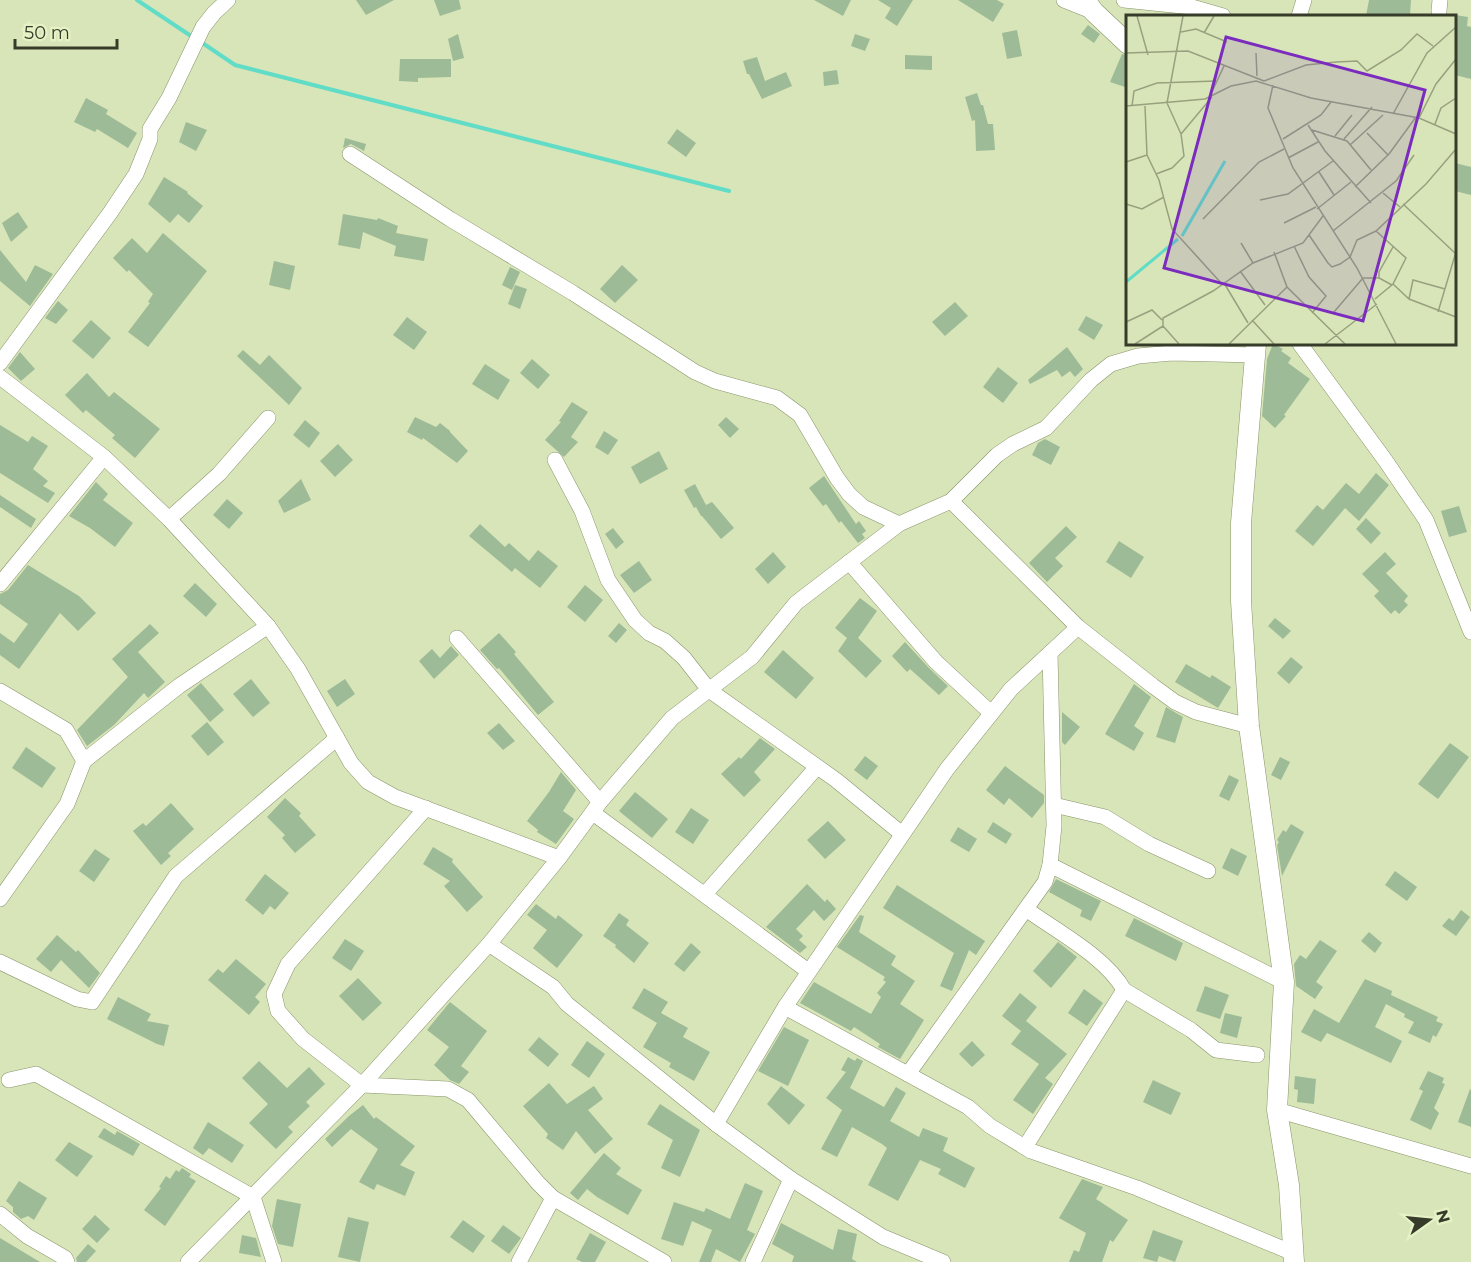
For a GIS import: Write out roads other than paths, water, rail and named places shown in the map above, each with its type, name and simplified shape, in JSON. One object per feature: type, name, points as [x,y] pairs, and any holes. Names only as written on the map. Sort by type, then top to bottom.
[{"type":"street","points":[[0,363],[110,213],[135,174],[150,139],[150,129],[169,98],[203,27],[228,0]]},
{"type":"street","points":[[1064,0],[1089,6],[1126,42]]},
{"type":"street","points":[[1124,0],[1191,4],[1220,15]]},
{"type":"street","points":[[1299,15],[1304,0]]},
{"type":"street","points":[[351,154],[450,219],[573,293],[695,372],[715,381],[777,398],[800,415],[849,494],[863,507],[899,524]]},
{"type":"street","points":[[1301,345],[1426,520],[1471,632]]},
{"type":"street","points":[[188,1262],[362,1085],[489,944],[559,858],[596,808],[672,718],[752,657],[796,603],[899,524],[951,501],[997,455],[1013,444],[1046,428],[1091,380],[1111,364],[1138,356],[1255,349],[1241,523],[1241,601],[1249,726],[1284,982],[1277,1110],[1289,1185],[1294,1258],[1137,1188],[1025,1147],[990,1126],[968,1107],[785,1007]]},
{"type":"street","points":[[2,381],[104,457],[169,519],[268,626],[298,669],[351,763],[368,782],[395,796],[559,858]]},
{"type":"street","points":[[169,519],[219,474],[268,418]]},
{"type":"street","points":[[0,584],[104,457]]},
{"type":"street","points":[[555,460],[582,511],[608,580],[635,620],[684,658],[709,690],[817,767],[902,834]]},
{"type":"street","points":[[951,501],[1078,627],[1175,702],[1196,712],[1249,726]]},
{"type":"street","points":[[849,562],[936,662],[992,713]]},
{"type":"street","points":[[0,899],[67,804],[84,761],[179,686],[268,626]]},
{"type":"street","points":[[716,1124],[799,985],[803,967],[947,770],[1011,689],[1078,627]]},
{"type":"street","points":[[457,638],[596,808],[705,894],[803,967]]},
{"type":"street","points":[[908,1074],[1045,882],[1050,865],[1054,826],[1050,653]]},
{"type":"street","points":[[0,691],[66,730],[84,761]]},
{"type":"street","points":[[0,962],[77,999],[92,1002],[177,876],[337,738]]},
{"type":"street","points":[[705,894],[817,767]]},
{"type":"street","points":[[1054,805],[1105,817],[1149,844],[1208,871]]},
{"type":"street","points":[[426,808],[288,964],[274,994],[278,1011],[303,1039],[362,1085],[448,1089],[468,1100],[538,1184],[554,1198],[664,1262]]},
{"type":"street","points":[[1050,865],[1284,982]]},
{"type":"street","points":[[1026,909],[1083,948],[1119,981],[1124,990],[1191,1030],[1216,1050],[1257,1055]]},
{"type":"street","points":[[489,944],[553,987],[567,1004],[716,1124],[790,1179],[883,1237],[943,1262]]},
{"type":"street","points":[[1025,1147],[1124,990]]},
{"type":"street","points":[[9,1080],[36,1074],[253,1197],[274,1262]]},
{"type":"street","points":[[1277,1110],[1471,1166]]},
{"type":"street","points":[[753,1262],[790,1179]]},
{"type":"street","points":[[519,1262],[554,1198]]},
{"type":"street","points":[[0,1214],[27,1236],[65,1258],[67,1262]]},
{"type":"waterway","points":[[137,0],[194,38]]},
{"type":"waterway","points":[[201,42],[235,65],[729,191]]}]
